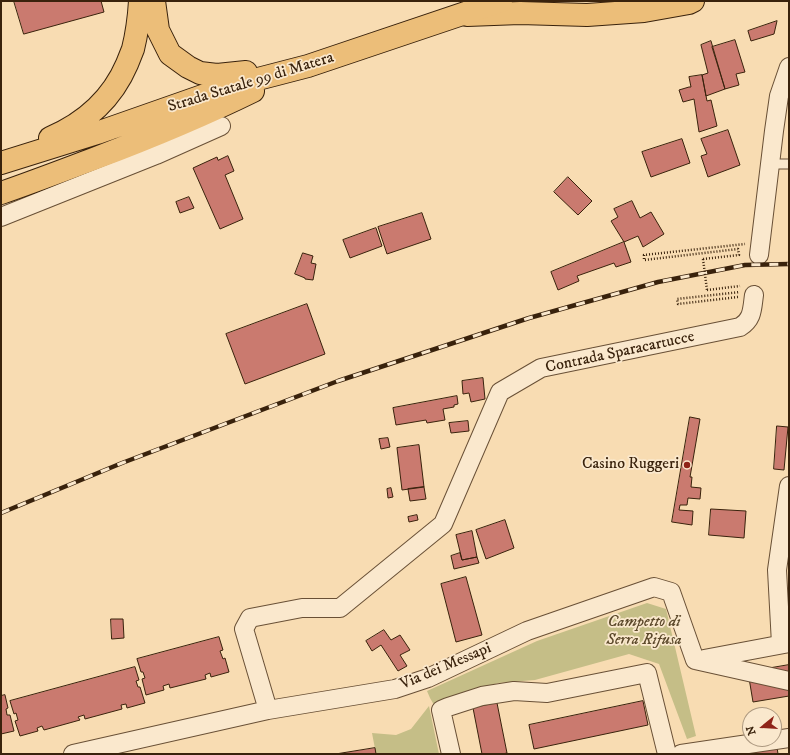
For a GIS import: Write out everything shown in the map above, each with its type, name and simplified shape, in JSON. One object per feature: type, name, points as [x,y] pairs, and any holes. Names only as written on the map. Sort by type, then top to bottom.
[{"type":"main road","points":[[1,156],[25,148],[63,132],[87,116],[108,97],[122,76],[132,51],[139,23],[140,1]]},
{"type":"main road","points":[[154,1],[158,30],[170,54],[188,67],[200,73],[217,75],[298,69]]},
{"type":"main road","name":"Strada Statale 99 di Matera","points":[[1,163],[97,133],[231,86],[298,69],[501,1]]},
{"type":"main road","points":[[458,16],[520,13],[587,15],[644,11],[693,1]]},
{"type":"main road","points":[[1,193],[136,143],[221,107],[298,69]]},
{"type":"street","points":[[759,255],[779,96],[789,67]]},
{"type":"street","points":[[1,217],[221,126]]},
{"type":"street","name":"Contrada Sparacartucce","points":[[268,710],[244,629],[250,618],[302,608],[340,608],[443,524],[500,392],[541,368],[740,327],[748,321],[751,316],[754,295]]},
{"type":"street","points":[[695,660],[785,644],[777,570],[789,486]]},
{"type":"street","name":"Via dei Messapi","points":[[73,754],[268,710],[395,690],[428,678],[527,631],[654,587],[671,592],[695,660]]},
{"type":"street","points":[[695,660],[789,681]]},
{"type":"street","points":[[451,754],[441,710],[448,707],[482,696],[514,691],[547,693],[647,673],[667,754]]},
{"type":"street","points":[[681,754],[789,738]]},
{"type":"street","points":[[757,754],[789,747]]},
{"type":"lane","points":[[458,16],[482,1]]},
{"type":"lane","points":[[770,164],[789,164]]},
{"type":"path","points":[[738,245],[644,255],[644,260],[738,249],[739,255],[703,259],[707,290],[740,286],[741,291],[677,300],[678,304],[754,295]]},
{"type":"green space","name":"Campetto di Serra Rifusa","points":[[647,603],[666,609],[696,736],[687,739],[659,664],[629,654],[535,680],[498,683],[434,705],[427,691],[537,641]]},
{"type":"green space","points":[[429,706],[439,754],[376,754],[372,733],[396,735],[411,729]]},
{"type":"building","points":[[14,1],[101,1],[104,12],[24,34]]},
{"type":"building","points":[[777,21],[774,34],[751,41],[748,31]]},
{"type":"building","points":[[735,40],[745,72],[736,74],[739,85],[725,89],[712,47]]},
{"type":"building","points":[[711,41],[725,89],[706,96],[702,75],[708,73],[701,45]]},
{"type":"building","points":[[702,75],[707,101],[711,100],[717,126],[699,132],[694,99],[683,102],[679,90],[691,87],[689,77]]},
{"type":"building","points":[[728,130],[740,165],[708,177],[701,156],[707,154],[701,139]]},
{"type":"building","points":[[682,139],[690,163],[651,177],[642,152]]},
{"type":"building","points":[[228,156],[234,171],[225,175],[243,219],[220,229],[193,168],[217,157],[218,160]]},
{"type":"building","points":[[568,177],[592,201],[578,215],[554,192]]},
{"type":"building","points":[[189,197],[194,208],[180,213],[176,202]]},
{"type":"building","points":[[632,201],[640,218],[651,212],[664,234],[643,247],[638,236],[624,242],[611,221],[618,217],[614,209]]},
{"type":"building","points":[[422,213],[431,239],[387,254],[378,227]]},
{"type":"building","points":[[376,228],[382,246],[350,258],[343,240]]},
{"type":"building","points":[[624,242],[631,262],[616,267],[614,263],[577,276],[579,281],[558,290],[551,272]]},
{"type":"building","points":[[303,253],[313,256],[311,263],[316,264],[313,280],[305,279],[295,274]]},
{"type":"building","points":[[307,304],[325,354],[245,384],[226,334]]},
{"type":"building","points":[[483,378],[485,399],[471,402],[469,393],[463,394],[462,381]]},
{"type":"building","points":[[457,396],[458,404],[454,405],[454,407],[443,409],[445,420],[427,423],[426,420],[396,425],[393,408]]},
{"type":"building","name":"Casino Ruggeri","points":[[690,417],[700,419],[690,477],[692,477],[691,487],[701,488],[700,499],[688,498],[687,505],[680,505],[679,510],[693,511],[692,525],[672,522]]},
{"type":"building","points":[[468,421],[469,431],[451,433],[449,423]]},
{"type":"building","points":[[777,426],[788,427],[784,470],[774,469]]},
{"type":"building","points":[[388,438],[390,447],[381,449],[379,439]]},
{"type":"building","points":[[419,445],[424,487],[402,490],[397,448]]},
{"type":"building","points":[[424,487],[426,499],[410,501],[408,489]]},
{"type":"building","points":[[391,488],[393,497],[388,498],[387,489]]},
{"type":"building","points":[[711,509],[746,511],[744,538],[709,535]]},
{"type":"building","points":[[417,515],[418,520],[409,522],[408,517]]},
{"type":"building","points":[[505,520],[514,548],[486,559],[476,530]]},
{"type":"building","points":[[472,531],[477,557],[462,560],[456,535]]},
{"type":"building","points":[[460,553],[462,560],[477,557],[479,563],[454,569],[451,556]]},
{"type":"building","points":[[466,577],[482,635],[456,642],[441,584]]},
{"type":"building","points":[[111,619],[123,619],[124,638],[112,639]]},
{"type":"building","points":[[384,630],[391,640],[400,635],[410,650],[400,655],[407,666],[398,671],[381,645],[372,651],[366,641]]},
{"type":"building","points":[[219,637],[223,650],[220,651],[223,659],[225,658],[229,672],[211,677],[210,673],[205,675],[206,679],[170,688],[169,684],[163,686],[164,690],[146,695],[142,679],[145,678],[143,672],[141,672],[137,659]]},
{"type":"building","points":[[789,665],[789,696],[753,702],[748,672]]},
{"type":"building","points":[[135,667],[139,680],[136,681],[138,687],[140,687],[145,703],[127,708],[126,704],[121,705],[122,709],[85,719],[84,715],[78,717],[80,720],[44,730],[42,726],[37,728],[38,731],[20,736],[15,721],[18,720],[16,713],[14,714],[10,701]]},
{"type":"building","points":[[5,695],[8,708],[6,709],[7,715],[10,715],[14,731],[1,734],[1,696]]},
{"type":"building","points":[[643,701],[648,725],[534,749],[529,725]]},
{"type":"building","points":[[497,703],[507,753],[482,754],[473,708]]},
{"type":"building","points":[[749,747],[777,747],[778,754],[750,754]]},
{"type":"building","points":[[375,748],[376,754],[336,754]]},
{"type":"railway","points":[[1,513],[122,463],[338,381],[529,318],[658,282],[745,265],[789,264]]},
{"type":"place","name":"Casino Ruggeri","points":[[687,465]]}]
